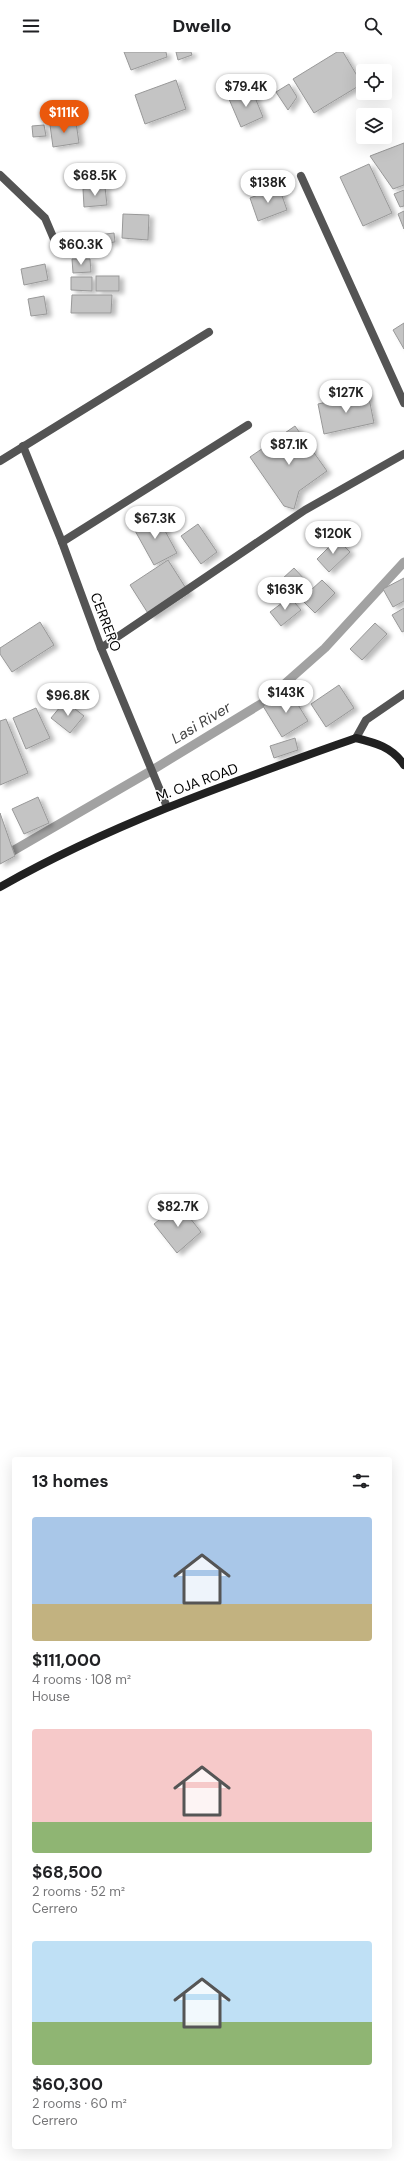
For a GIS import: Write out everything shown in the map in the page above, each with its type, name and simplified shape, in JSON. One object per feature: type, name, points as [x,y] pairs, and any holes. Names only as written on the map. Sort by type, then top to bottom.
[{"type":"street","points":[[0,175],[45,218],[59,251]]},
{"type":"street","points":[[302,176],[404,403]]},
{"type":"street","points":[[0,461],[209,332]]},
{"type":"street","points":[[62,542],[248,425]]},
{"type":"street","name":"CERRERO","points":[[23,446],[62,542],[101,648],[167,807]]},
{"type":"street","points":[[101,648],[305,510],[404,454]]},
{"type":"street","points":[[404,694],[366,720],[356,738],[382,745],[398,756],[404,765]]},
{"type":"street","name":"M. OJA ROAD","points":[[0,887],[36,866],[106,833],[167,807],[356,738]]},
{"type":"building","points":[[124,52],[166,52],[167,57],[131,70]]},
{"type":"building","points":[[176,52],[191,52],[192,55],[178,60]]},
{"type":"building","points":[[337,52],[343,52],[356,74],[356,88],[314,113],[293,79]]},
{"type":"building","points":[[176,80],[186,109],[145,124],[135,95]]},
{"type":"building","points":[[289,84],[297,97],[288,110],[276,92]]},
{"type":"building","points":[[252,90],[263,117],[241,127],[229,99]]},
{"type":"building","points":[[76,122],[79,143],[53,147],[50,125]]},
{"type":"building","points":[[44,125],[46,136],[33,137],[32,126]]},
{"type":"building","points":[[404,143],[404,185],[393,189],[370,156]]},
{"type":"building","points":[[369,164],[392,213],[363,226],[340,177]]},
{"type":"building","points":[[105,187],[107,205],[84,207],[83,189]]},
{"type":"building","points":[[279,187],[287,210],[258,221],[250,198]]},
{"type":"building","points":[[404,190],[404,206],[400,207],[394,194]]},
{"type":"building","points":[[404,211],[404,229],[398,214]]},
{"type":"building","points":[[123,214],[149,215],[148,240],[122,238]]},
{"type":"building","points":[[114,233],[115,242],[99,244],[98,235]]},
{"type":"building","points":[[72,259],[90,259],[91,272],[73,273]]},
{"type":"building","points":[[45,264],[48,280],[24,285],[21,269]]},
{"type":"building","points":[[96,276],[119,276],[119,291],[96,291]]},
{"type":"building","points":[[71,277],[92,277],[92,291],[71,290]]},
{"type":"building","points":[[72,295],[112,295],[111,313],[71,313]]},
{"type":"building","points":[[44,296],[47,314],[31,316],[28,299]]},
{"type":"building","points":[[404,323],[404,349],[393,330]]},
{"type":"building","points":[[368,393],[374,423],[324,434],[318,404]]},
{"type":"building","points":[[295,426],[327,471],[299,491],[294,509],[284,506],[250,457]]},
{"type":"building","points":[[156,514],[177,553],[154,565],[133,527]]},
{"type":"building","points":[[198,524],[217,552],[201,564],[181,536]]},
{"type":"building","points":[[337,539],[350,552],[329,572],[317,559]]},
{"type":"building","points":[[168,560],[189,593],[151,618],[130,585]]},
{"type":"building","points":[[294,568],[307,582],[294,594],[281,580]]},
{"type":"building","points":[[404,578],[404,601],[393,607],[383,589]]},
{"type":"building","points":[[322,580],[335,593],[315,613],[301,599]]},
{"type":"building","points":[[290,597],[301,610],[281,626],[270,612]]},
{"type":"building","points":[[404,608],[404,631],[402,632],[392,615]]},
{"type":"building","points":[[40,622],[54,645],[12,672],[0,654],[0,648]]},
{"type":"building","points":[[375,623],[387,634],[362,660],[350,649]]},
{"type":"building","points":[[339,685],[354,708],[326,727],[311,704]]},
{"type":"building","points":[[289,690],[308,721],[282,737],[263,706]]},
{"type":"building","points":[[65,701],[84,716],[70,733],[51,718]]},
{"type":"building","points":[[36,708],[50,738],[26,749],[13,718]]},
{"type":"building","points":[[6,719],[28,773],[0,785],[0,721]]},
{"type":"building","points":[[295,738],[298,750],[274,758],[270,746]]},
{"type":"building","points":[[38,797],[49,823],[24,834],[12,809]]},
{"type":"building","points":[[0,813],[15,856],[0,864]]},
{"type":"building","points":[[179,1204],[201,1232],[177,1253],[154,1224]]},
{"type":"waterway","name":"Lasi River","points":[[0,854],[11,852],[149,772],[264,702],[325,648],[404,562]]}]
